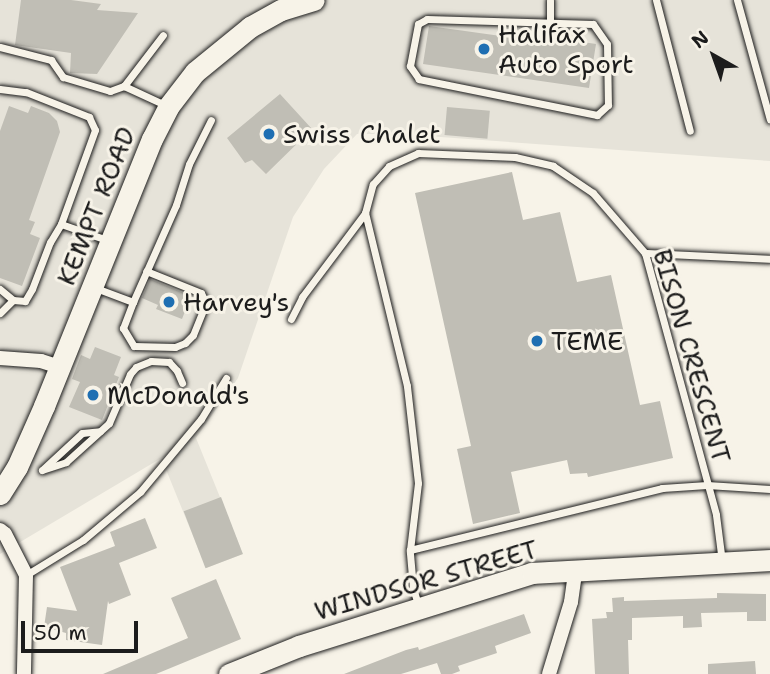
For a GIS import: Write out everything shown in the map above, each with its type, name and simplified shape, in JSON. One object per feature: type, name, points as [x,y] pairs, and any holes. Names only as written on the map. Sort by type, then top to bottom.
[{"type":"street","name":"KEMPT ROAD","points":[[0,494],[17,467],[60,368],[168,107],[195,72],[241,33],[281,10],[313,0]]},
{"type":"street","points":[[0,358],[41,361],[60,368]]},
{"type":"street","points":[[0,530],[5,534],[26,575],[24,674]]},
{"type":"street","name":"WINDSOR STREET","points":[[229,674],[299,646],[532,573],[576,568],[770,560]]},
{"type":"street","points":[[549,674],[571,603],[576,568]]},
{"type":"lane","points":[[550,0],[550,21]]},
{"type":"lane","points":[[656,0],[690,131]]},
{"type":"lane","points":[[737,0],[770,120]]},
{"type":"lane","points":[[428,19],[550,21],[593,24],[607,44],[608,105],[597,115],[419,79],[410,66],[418,24],[428,19]]},
{"type":"lane","points":[[0,47],[51,60],[63,77],[110,91],[124,86],[163,35]]},
{"type":"lane","points":[[124,86],[168,107]]},
{"type":"lane","points":[[0,89],[26,92],[89,117],[95,130],[61,225],[50,242],[25,301],[12,300],[0,289]]},
{"type":"lane","points":[[146,271],[201,293],[206,303],[193,335],[185,343],[175,347],[134,346],[124,328],[146,271],[189,164],[211,120]]},
{"type":"lane","name":"BISON CRESCENT","points":[[365,213],[373,184],[389,166],[418,153],[514,157],[553,166],[593,193],[645,253],[707,485],[770,489]]},
{"type":"lane","points":[[291,319],[302,297],[365,213]]},
{"type":"lane","points":[[365,213],[407,386],[418,483],[410,550],[413,588],[420,607]]},
{"type":"lane","points":[[61,225],[110,242]]},
{"type":"lane","points":[[645,253],[770,258]]},
{"type":"lane","points":[[93,287],[134,302]]},
{"type":"lane","points":[[0,313],[12,300]]},
{"type":"lane","points":[[101,431],[82,433],[42,471],[66,461],[101,431],[109,424],[130,374],[136,367],[151,360],[169,362],[182,383]]},
{"type":"lane","points":[[26,575],[92,533],[140,492],[201,419],[226,378]]},
{"type":"lane","points":[[410,550],[662,488],[707,485],[716,515],[722,562]]},
{"type":"shaded area","points":[[0,0],[770,0],[770,161],[399,134],[357,134],[324,169],[293,217],[238,378],[196,438],[243,554],[206,568],[165,467],[185,444],[0,554]]},
{"type":"building","points":[[21,0],[71,0],[101,4],[97,10],[138,13],[97,74],[70,73],[71,53],[15,45]]},
{"type":"building","points":[[429,26],[508,37],[509,31],[596,44],[589,88],[423,64]]},
{"type":"building","name":"Swiss Chalet","points":[[280,94],[312,129],[266,174],[252,160],[245,163],[227,138]]},
{"type":"building","points":[[9,106],[28,113],[31,106],[49,113],[57,121],[60,132],[29,220],[35,222],[30,234],[40,238],[22,286],[0,278],[0,131]]},
{"type":"building","points":[[447,107],[490,111],[487,139],[445,135]]},
{"type":"building","name":"TEME","points":[[512,172],[523,220],[560,212],[577,282],[611,275],[640,405],[660,401],[673,458],[588,477],[587,473],[570,474],[567,460],[511,472],[520,513],[473,524],[457,449],[471,446],[415,193]]},
{"type":"building","name":"Harvey's","points":[[150,279],[191,296],[182,319],[156,309],[158,305],[142,298]]},
{"type":"building","name":"McDonald's","points":[[95,347],[121,357],[114,375],[119,377],[102,420],[69,407],[80,382],[72,379],[81,355],[90,359]]},
{"type":"building","points":[[221,497],[243,554],[206,568],[184,511]]},
{"type":"building","points":[[145,518],[157,548],[119,563],[131,595],[109,604],[108,601],[102,645],[66,640],[66,633],[44,627],[47,607],[77,611],[60,567],[115,546],[110,532]]},
{"type":"building","points":[[216,579],[241,639],[156,674],[103,674],[188,638],[171,598]]},
{"type":"building","points":[[717,593],[766,594],[766,621],[747,621],[747,612],[701,613],[702,627],[683,628],[683,616],[632,618],[632,640],[628,640],[629,674],[595,674],[592,619],[607,618],[606,612],[613,612],[612,598],[624,597],[624,601],[717,598]]},
{"type":"building","points":[[524,614],[531,633],[495,646],[497,653],[458,666],[460,671],[452,674],[441,674],[437,663],[401,674],[344,674],[406,650],[418,647],[419,650]]},
{"type":"building","points":[[755,661],[756,674],[708,674],[708,664]]},
{"type":"place","name":"Halifax Auto Sport","points":[[484,49]]},
{"type":"place","name":"Swiss Chalet","points":[[269,134]]},
{"type":"place","name":"Harvey's","points":[[169,302]]},
{"type":"place","name":"TEME","points":[[537,341]]},
{"type":"place","name":"McDonald's","points":[[93,395]]}]
